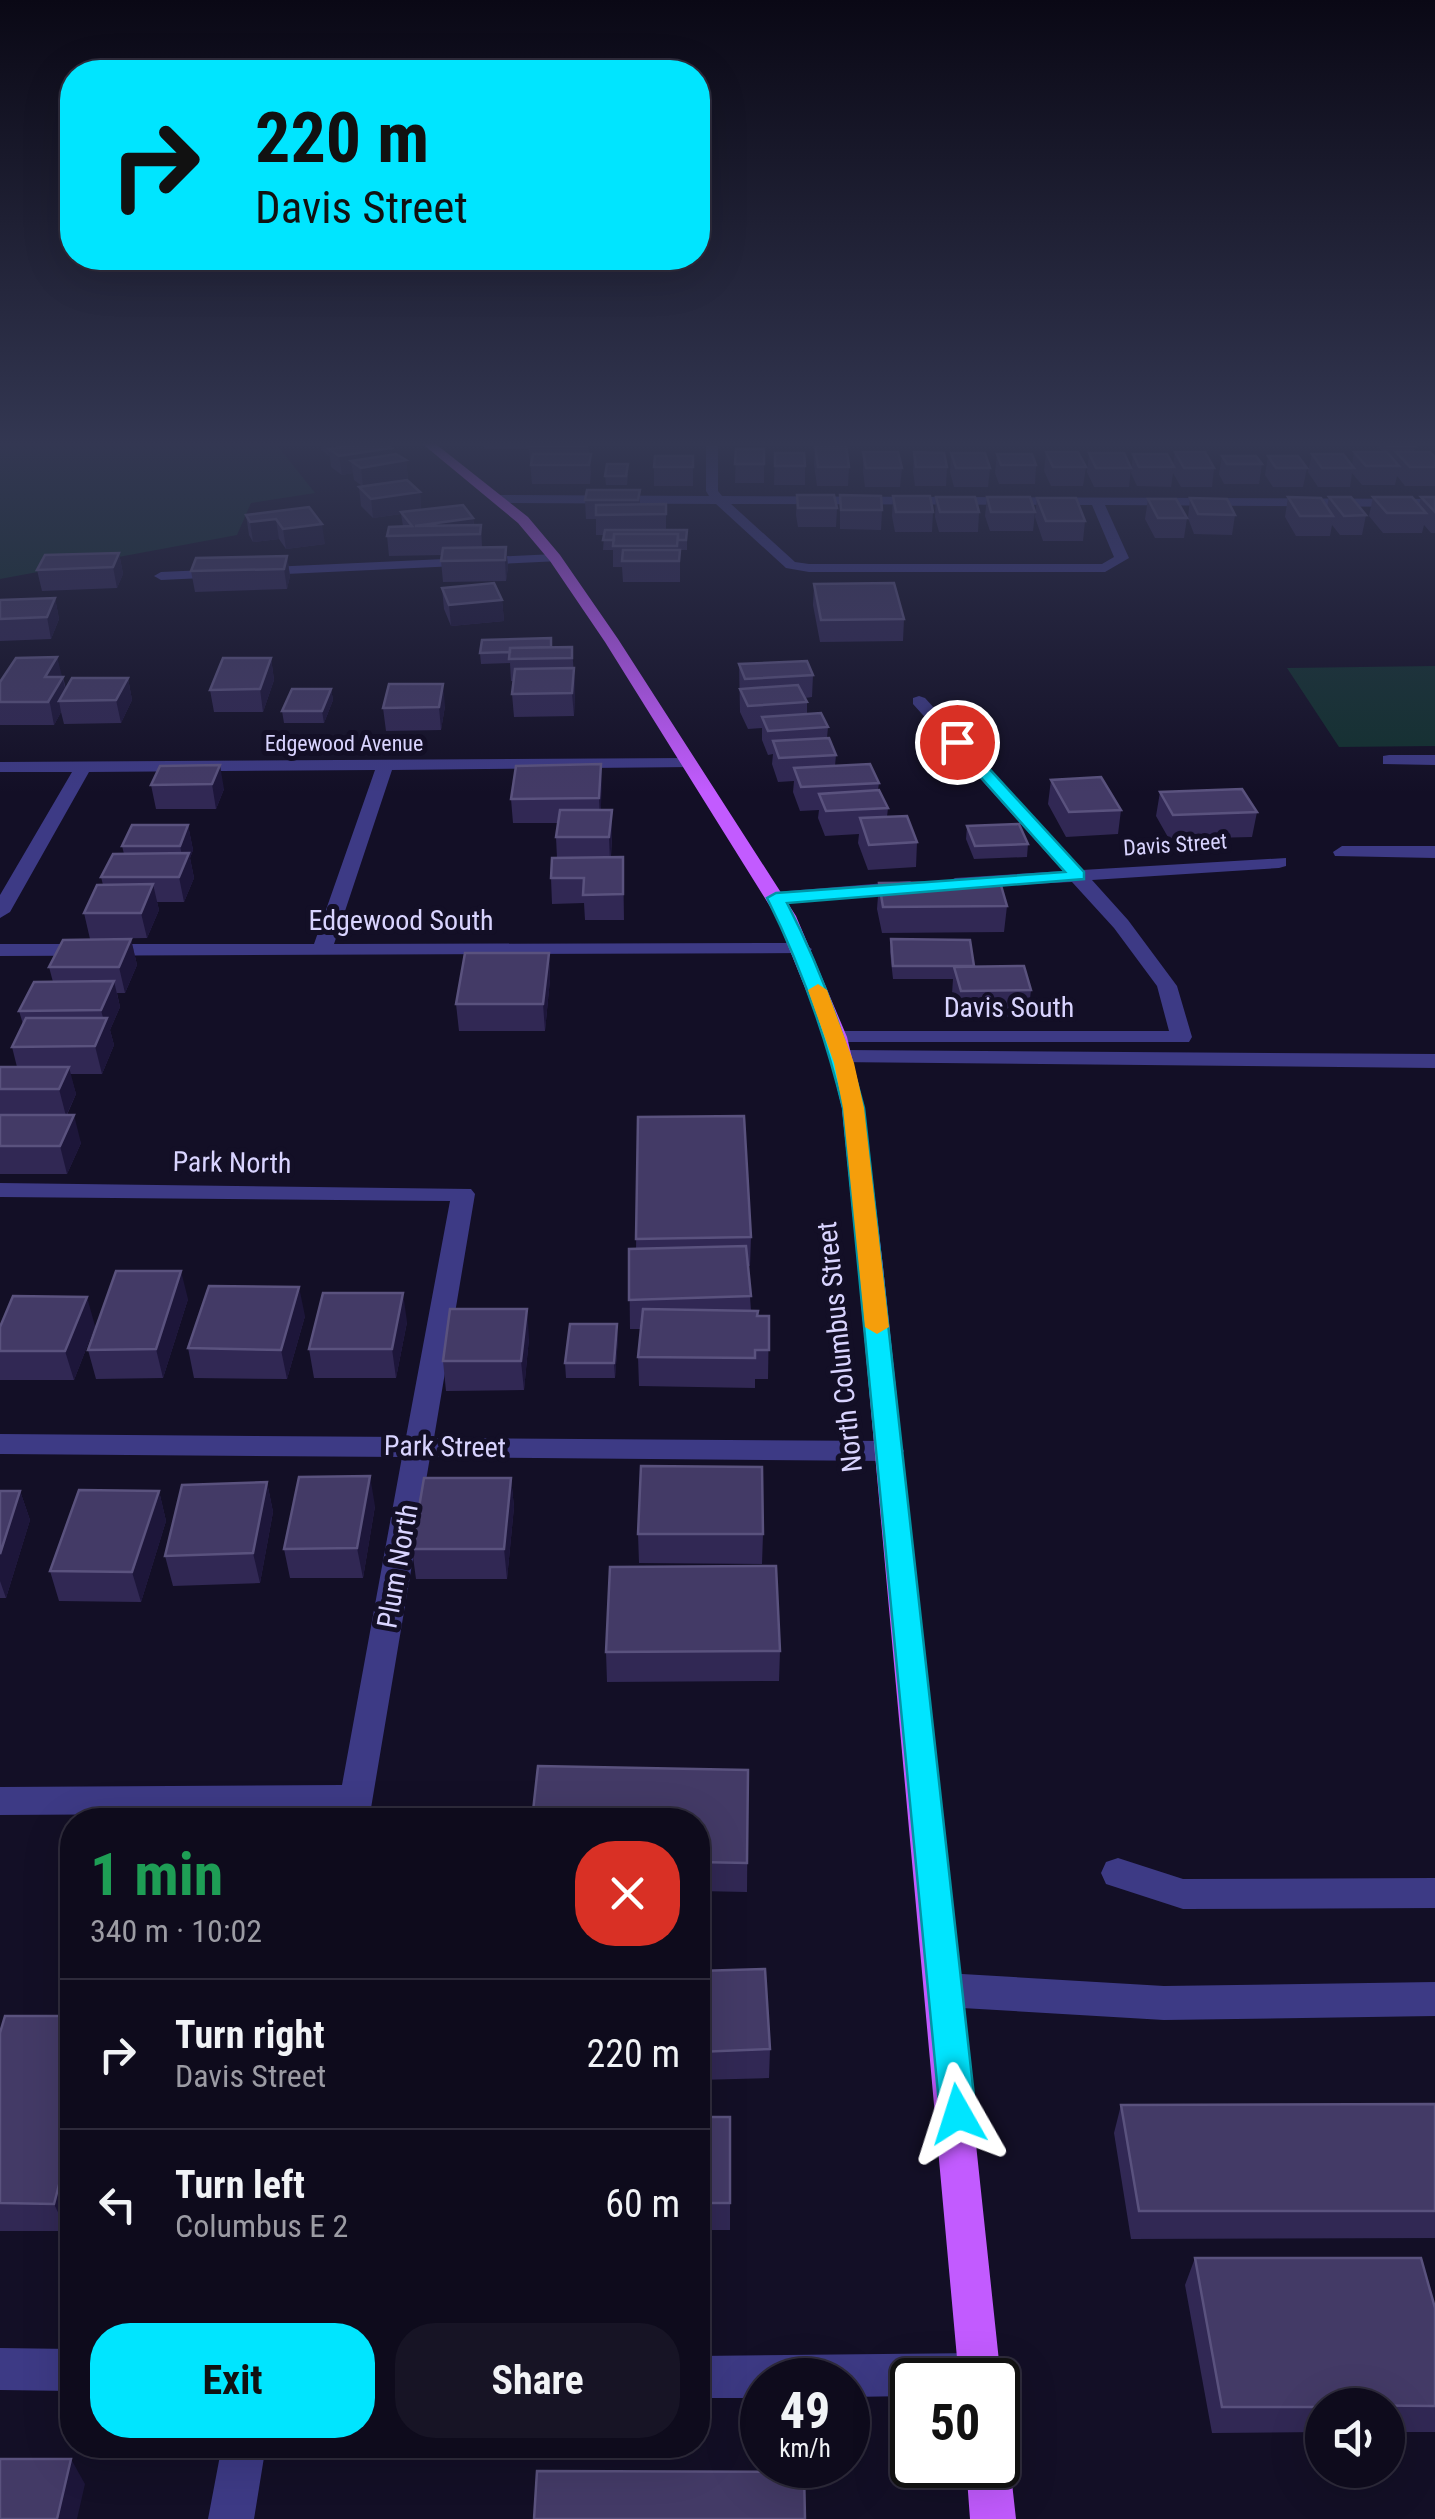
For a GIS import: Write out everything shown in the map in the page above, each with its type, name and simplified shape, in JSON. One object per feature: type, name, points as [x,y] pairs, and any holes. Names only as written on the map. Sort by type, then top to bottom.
[{"type":"main road","name":"North Columbus Street","points":[[555,559],[776,898],[802,950],[839,1047],[854,1108],[945,1990],[977,2358]]},
{"type":"main road","points":[[990,2488],[993,2519]]},
{"type":"street","points":[[161,576],[543,559]]},
{"type":"street","points":[[784,559],[791,565],[826,569],[1087,569],[1118,563],[1122,559]]},
{"type":"street","points":[[919,701],[1078,876]]},
{"type":"street","points":[[1389,760],[1435,760]]},
{"type":"street","name":"Edgewood Avenue","points":[[0,767],[688,763]]},
{"type":"street","points":[[323,947],[385,765]]},
{"type":"street","points":[[0,912],[84,766]]},
{"type":"street","points":[[1342,852],[1435,852]]},
{"type":"street","name":"Davis Street","points":[[776,898],[1279,862]]},
{"type":"street","name":"Davis South","points":[[839,1047],[1181,1038],[1166,986],[1121,924],[1078,876]]},
{"type":"street","name":"Edgewood South","points":[[0,950],[802,950]]},
{"type":"street","points":[[839,1047],[1435,1061]]},
{"type":"street","name":"Park North","points":[[0,1190],[462,1194]]},
{"type":"street","name":"Plum North","points":[[354,1808],[462,1194]]},
{"type":"street","name":"Park Street","points":[[0,1444],[890,1452]]},
{"type":"street","points":[[0,1801],[275,1808]]},
{"type":"street","points":[[1118,1873],[1183,1894],[1435,1893]]},
{"type":"street","points":[[945,1990],[1164,2003],[1435,1998]]},
{"type":"street","points":[[0,2369],[60,2370]]},
{"type":"street","points":[[710,2377],[890,2377]]},
{"type":"street","points":[[231,2519],[242,2458]]},
{"type":"green space","points":[[0,559],[110,559],[0,579]]},
{"type":"green space","points":[[1435,666],[1435,746],[1339,747],[1287,668]]},
{"type":"building","points":[[43,559],[117,559],[113,567],[37,570]]},
{"type":"building","points":[[196,559],[286,559],[284,569],[191,571]]},
{"type":"building","points":[[441,559],[505,559],[505,560]]},
{"type":"building","points":[[622,559],[679,559],[679,561]]},
{"type":"building","points":[[494,583],[502,600],[449,605],[442,588]]},
{"type":"building","points":[[894,583],[904,619],[821,620],[814,584]]},
{"type":"building","points":[[55,598],[47,617],[0,619],[0,600]]},
{"type":"building","points":[[551,638],[551,647],[480,653],[482,640]]},
{"type":"building","points":[[572,647],[572,658],[509,659],[510,648]]},
{"type":"building","points":[[57,657],[45,677],[63,677],[48,702],[0,702],[0,682],[16,658]]},
{"type":"building","points":[[223,658],[271,658],[260,689],[210,690]]},
{"type":"building","points":[[807,661],[813,675],[745,679],[739,664]]},
{"type":"building","points":[[574,668],[572,693],[512,694],[515,669]]},
{"type":"building","points":[[72,678],[128,678],[116,700],[59,701]]},
{"type":"building","points":[[389,684],[443,684],[439,707],[383,708]]},
{"type":"building","points":[[798,685],[807,702],[748,706],[740,689]]},
{"type":"building","points":[[292,689],[331,689],[322,711],[282,711]]},
{"type":"building","points":[[821,713],[828,727],[768,731],[762,717]]},
{"type":"building","points":[[829,738],[836,755],[779,758],[773,741]]},
{"type":"building","points":[[601,764],[599,798],[511,799],[516,766]]},
{"type":"building","points":[[870,764],[879,783],[801,787],[794,768]]},
{"type":"building","points":[[220,765],[212,784],[151,785],[160,766]]},
{"type":"building","points":[[1101,777],[1121,810],[1069,812],[1051,780]]},
{"type":"building","points":[[1242,789],[1257,812],[1173,815],[1160,792]]},
{"type":"building","points":[[879,790],[888,808],[826,811],[819,794]]},
{"type":"building","points":[[560,810],[612,810],[609,837],[556,837]]},
{"type":"building","points":[[907,816],[917,842],[869,845],[860,818]]},
{"type":"building","points":[[1019,824],[1028,844],[975,846],[967,826]]},
{"type":"building","points":[[132,825],[188,825],[180,846],[122,846]]},
{"type":"building","points":[[189,853],[179,877],[101,877],[113,854]]},
{"type":"building","points":[[623,857],[623,894],[583,895],[584,878],[551,878],[552,858]]},
{"type":"building","points":[[1000,882],[1007,906],[883,907],[879,883]]},
{"type":"building","points":[[153,884],[141,913],[84,913],[97,885]]},
{"type":"building","points":[[131,939],[119,967],[49,967],[63,940]]},
{"type":"building","points":[[891,939],[970,940],[974,966],[893,966]]},
{"type":"building","points":[[465,953],[549,953],[543,1004],[456,1004]]},
{"type":"building","points":[[1024,966],[1031,990],[961,991],[954,967]]},
{"type":"building","points":[[114,981],[101,1010],[19,1011],[34,982]]},
{"type":"building","points":[[26,1018],[107,1018],[95,1046],[12,1047]]},
{"type":"building","points":[[0,1067],[69,1067],[59,1089],[0,1089]]},
{"type":"building","points":[[0,1115],[74,1115],[60,1146],[0,1146]]},
{"type":"building","points":[[744,1116],[751,1237],[636,1239],[638,1117]]},
{"type":"building","points":[[746,1246],[751,1296],[629,1300],[629,1249]]},
{"type":"building","points":[[116,1271],[181,1271],[156,1349],[88,1350]]},
{"type":"building","points":[[209,1286],[299,1287],[281,1350],[188,1348]]},
{"type":"building","points":[[323,1293],[403,1293],[392,1349],[309,1349]]},
{"type":"building","points":[[13,1296],[87,1297],[65,1351],[0,1351],[0,1327]]},
{"type":"building","points":[[450,1309],[527,1309],[521,1361],[443,1361]]},
{"type":"building","points":[[643,1309],[758,1311],[757,1316],[769,1316],[769,1350],[755,1350],[755,1358],[638,1357]]},
{"type":"building","points":[[570,1324],[617,1324],[614,1363],[565,1363]]},
{"type":"building","points":[[641,1466],[762,1467],[763,1534],[638,1534]]},
{"type":"building","points":[[370,1476],[357,1548],[284,1549],[299,1477]]},
{"type":"building","points":[[424,1478],[511,1478],[504,1549],[412,1549]]},
{"type":"building","points":[[267,1482],[253,1553],[165,1556],[182,1485]]},
{"type":"building","points":[[79,1490],[159,1491],[132,1572],[50,1571]]},
{"type":"building","points":[[0,1491],[20,1491],[0,1554]]},
{"type":"building","points":[[776,1566],[780,1651],[606,1652],[610,1567]]},
{"type":"building","points":[[538,1766],[748,1770],[747,1863],[710,1862],[710,1808],[533,1808]]},
{"type":"building","points":[[765,1969],[770,2049],[710,2052],[710,1971]]},
{"type":"building","points":[[5,2016],[60,2016],[60,2181],[54,2204],[0,2203],[0,2033]]},
{"type":"building","points":[[1435,2104],[1435,2211],[1139,2211],[1121,2105]]},
{"type":"building","points":[[710,2117],[730,2117],[730,2203],[710,2203]]},
{"type":"building","points":[[1195,2258],[1421,2258],[1435,2308],[1435,2406],[1405,2406],[1405,2388],[1305,2388],[1305,2407],[1222,2407]]},
{"type":"building","points":[[0,2459],[71,2459],[57,2519],[0,2519]]},
{"type":"building","points":[[537,2471],[740,2472],[740,2488],[804,2488],[805,2519],[534,2519]]},
{"type":"slow traffic","points":[[818,990],[844,1063],[854,1108],[877,1327]]},
{"type":"route","points":[[957,742],[1078,876],[776,898],[802,950],[836,1038],[854,1108],[958,2114]]}]
